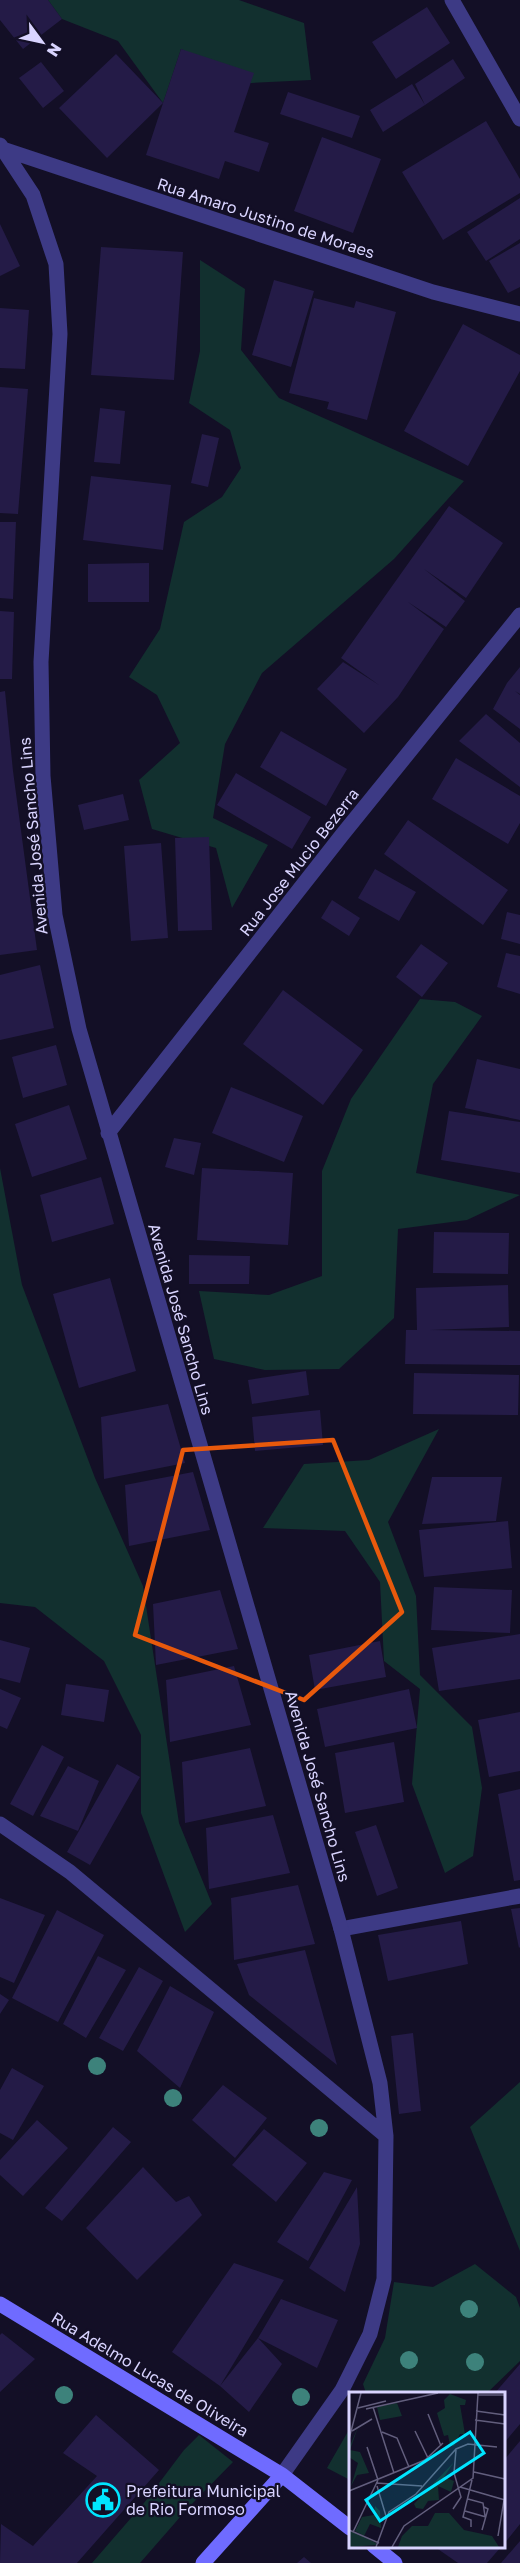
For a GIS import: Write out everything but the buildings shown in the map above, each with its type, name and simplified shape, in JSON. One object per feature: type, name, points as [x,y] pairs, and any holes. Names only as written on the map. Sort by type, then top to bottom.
[{"type":"street","points":[[452,0],[520,119]]},
{"type":"street","name":"Rua Amaro Justino de Moraes","points":[[2,147],[433,292],[520,314]]},
{"type":"street","name":"Avenida José Sancho Lins","points":[[2,147],[33,195],[56,264],[60,334],[41,662],[43,776],[54,915],[79,1029],[108,1133],[341,1929],[380,2083],[386,2136],[384,2279],[370,2334],[342,2390],[282,2475]]},
{"type":"street","name":"Rua Jose Mucio Bezerra","points":[[108,1133],[342,835],[520,615]]},
{"type":"street","points":[[0,1824],[70,1872],[386,2136]]},
{"type":"street","points":[[341,1929],[520,1896]]},
{"type":"street","name":"Rua Adelmo Lucas de Oliveira","points":[[0,2304],[282,2475],[349,2526]]},
{"type":"street","points":[[203,2563],[282,2475]]},
{"type":"street","points":[[375,2548],[395,2563]]},
{"type":"highlighted area","points":[[333,1440],[402,1612],[304,1700],[135,1635],[183,1450]]},
{"type":"green space","points":[[48,0],[239,0],[304,23],[311,80],[251,83],[181,49],[163,103],[118,41],[62,19]]},
{"type":"green space","points":[[200,260],[245,289],[241,350],[279,398],[464,481],[394,559],[262,673],[225,744],[213,818],[268,845],[232,908],[216,848],[152,829],[139,780],[180,743],[157,695],[129,677],[160,629],[184,522],[222,497],[241,468],[230,430],[189,403],[200,351]]},
{"type":"green space","points":[[420,999],[455,1002],[482,1016],[433,1084],[416,1173],[520,1195],[467,1220],[398,1229],[394,1318],[339,1369],[265,1370],[214,1359],[199,1291],[269,1295],[322,1276],[322,1171],[351,1099]]},
{"type":"green space","points":[[0,1168],[22,1285],[95,1478],[143,1586],[179,1823],[212,1904],[185,1932],[141,1813],[141,1735],[104,1661],[35,1607],[0,1603]]},
{"type":"green space","points":[[439,1429],[388,1522],[416,1596],[420,1675],[472,1727],[482,1788],[473,1856],[445,1873],[412,1784],[420,1689],[384,1661],[380,1582],[345,1531],[263,1528],[304,1464],[369,1460]]},
{"type":"green space","points":[[520,2082],[520,2251],[470,2127]]},
{"type":"green space","points":[[475,2264],[516,2297],[520,2308],[520,2361],[488,2392],[366,2392],[363,2384],[385,2338],[394,2282],[433,2287]]},
{"type":"green space","points":[[349,2430],[349,2479],[327,2468]]},
{"type":"green space","points":[[199,2435],[233,2462],[188,2508],[140,2563],[92,2563],[144,2503],[184,2450]]},
{"type":"place","name":"Prefeitura Municipal de Rio Formoso","points":[[103,2500]]}]
